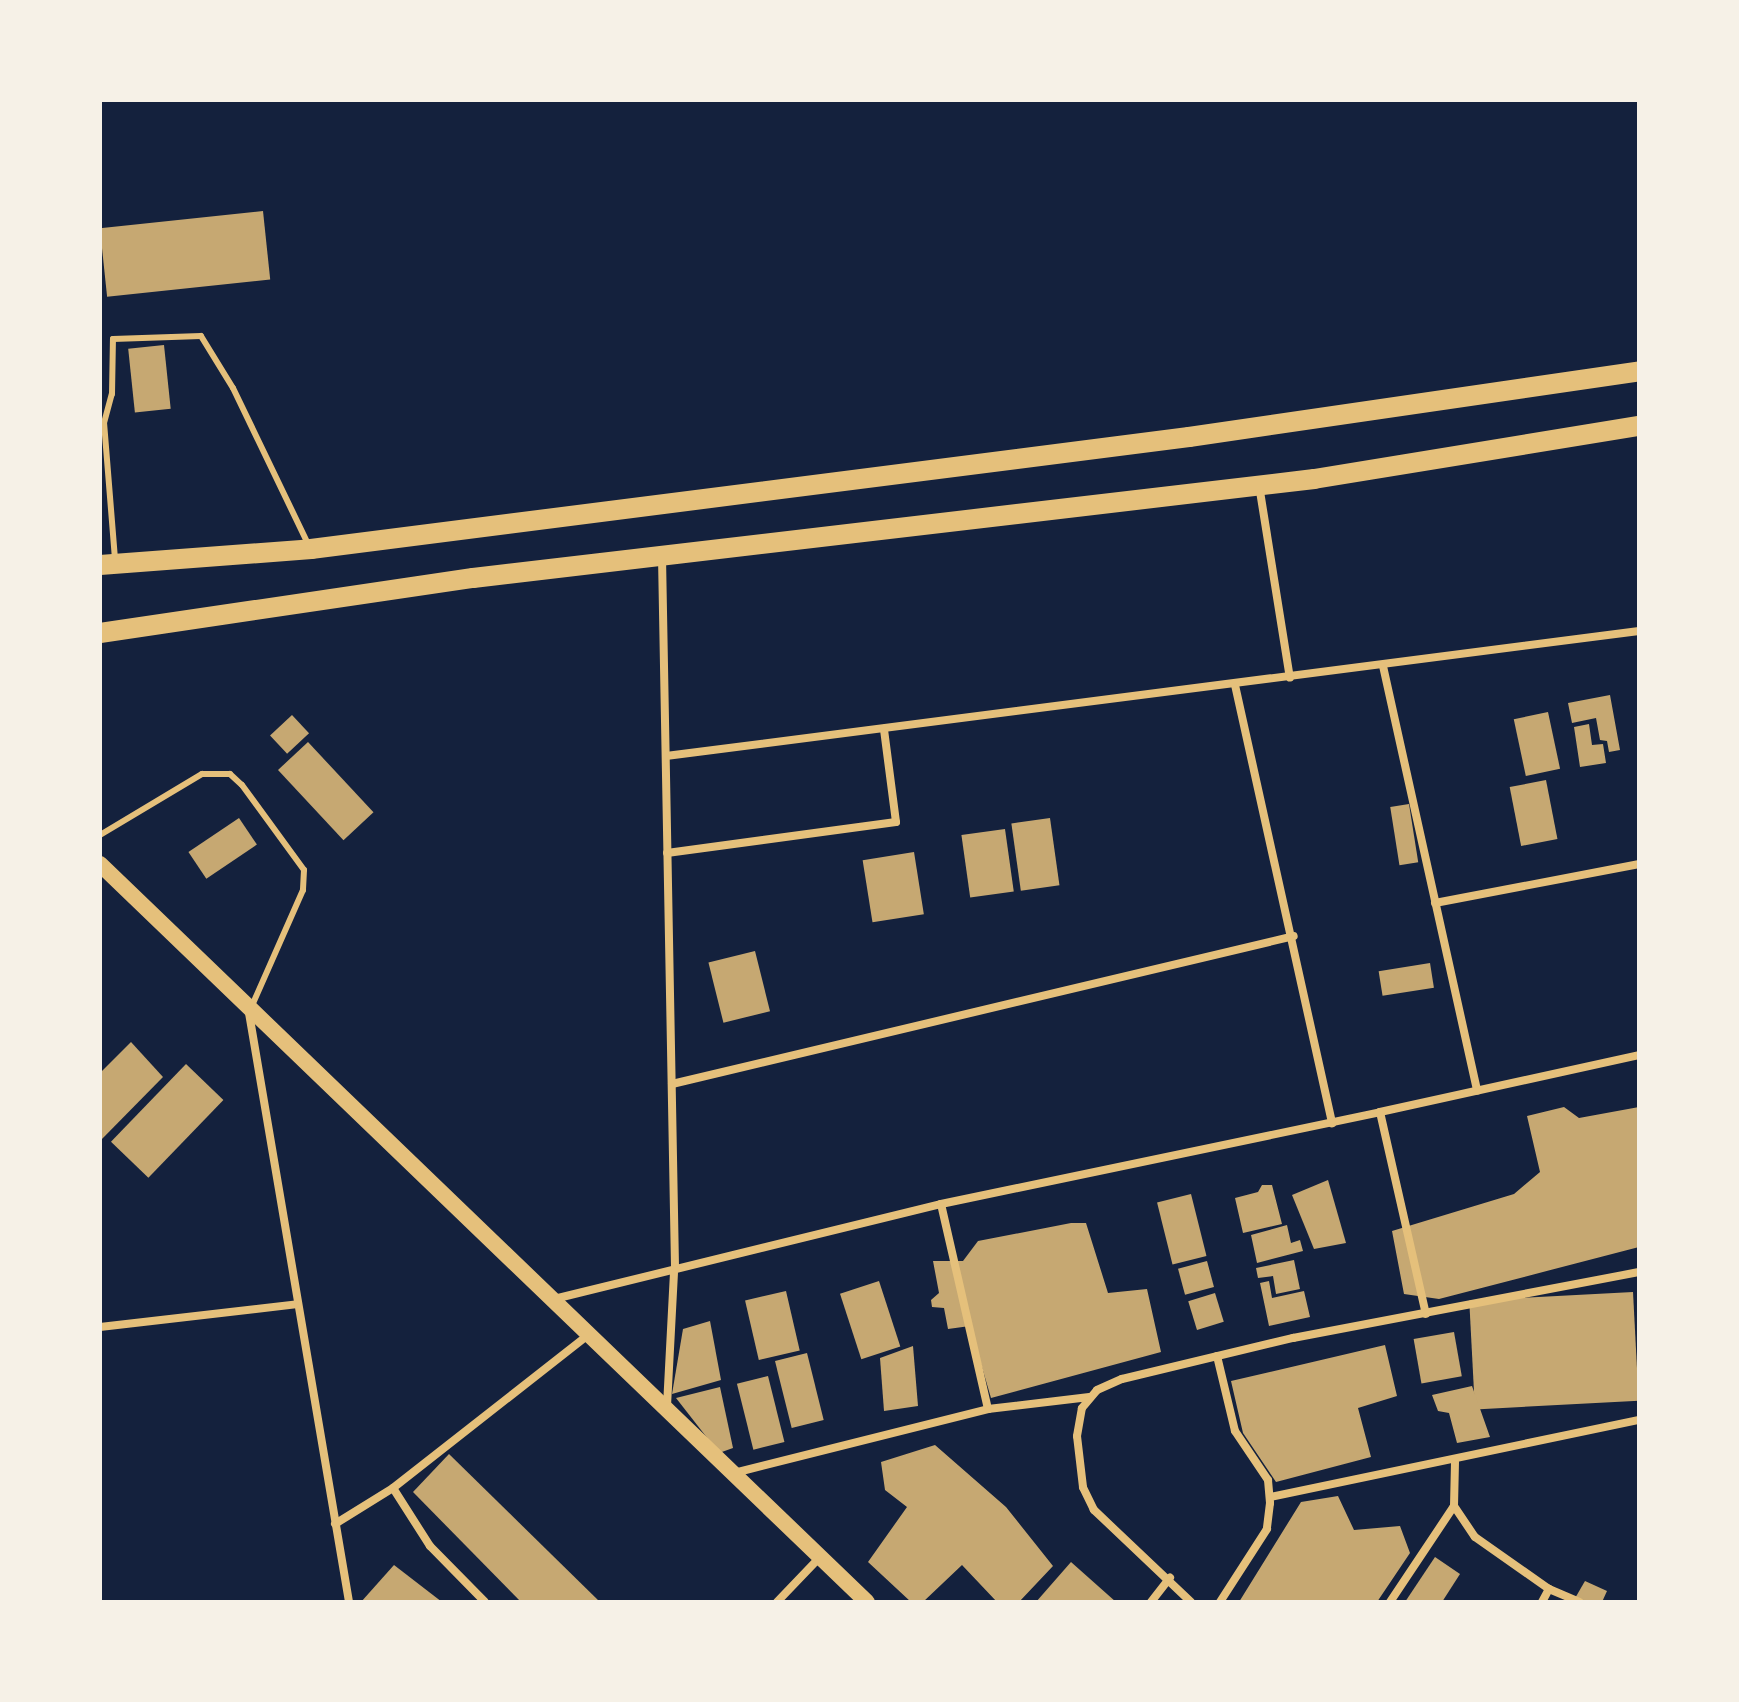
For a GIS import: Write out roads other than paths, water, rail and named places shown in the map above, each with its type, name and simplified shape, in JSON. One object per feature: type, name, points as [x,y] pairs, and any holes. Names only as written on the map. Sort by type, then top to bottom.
[{"type":"main road","points":[[108,564],[311,549],[1189,437],[1639,371]]},
{"type":"main road","points":[[100,633],[473,578],[1259,485],[1639,426]]},
{"type":"main road","points":[[100,864],[249,1013],[591,1333],[667,1406],[731,1474],[867,1602]]},
{"type":"street","points":[[1259,485],[1290,678]]},
{"type":"street","points":[[662,557],[675,1271],[667,1406]]},
{"type":"street","points":[[666,756],[1639,631]]},
{"type":"street","points":[[1383,666],[1477,1091]]},
{"type":"street","points":[[1235,685],[1294,936],[1332,1123]]},
{"type":"street","points":[[667,853],[896,822],[884,729]]},
{"type":"street","points":[[1435,903],[1639,864]]},
{"type":"street","points":[[672,1084],[1294,936]]},
{"type":"street","points":[[249,1013],[349,1602]]},
{"type":"street","points":[[554,1299],[941,1204],[1332,1123],[1639,1055]]},
{"type":"street","points":[[1380,1112],[1426,1314]]},
{"type":"street","points":[[941,1204],[988,1409]]},
{"type":"street","points":[[731,1474],[988,1409],[1089,1397],[1122,1379],[1217,1356],[1639,1272]]},
{"type":"street","points":[[100,1327],[298,1304]]},
{"type":"street","points":[[335,1524],[393,1488],[591,1333]]},
{"type":"street","points":[[1217,1356],[1235,1431],[1268,1480],[1270,1497],[1267,1529],[1220,1602]]},
{"type":"street","points":[[1089,1397],[1077,1436],[1083,1487],[1094,1510],[1170,1578],[1191,1602]]},
{"type":"street","points":[[1270,1497],[1455,1462],[1639,1420]]},
{"type":"street","points":[[1390,1602],[1454,1506],[1455,1462]]},
{"type":"street","points":[[393,1488],[430,1546],[485,1602]]},
{"type":"street","points":[[1454,1506],[1483,1545],[1549,1589],[1579,1602]]},
{"type":"street","points":[[777,1602],[820,1557]]},
{"type":"street","points":[[1151,1602],[1170,1578]]},
{"type":"street","points":[[1542,1602],[1549,1589]]},
{"type":"lane","points":[[108,564],[104,423],[112,394],[113,339],[201,336],[233,388],[311,549]]},
{"type":"lane","points":[[100,835],[202,774],[230,774],[242,785],[304,870],[303,890],[249,1013]]}]
